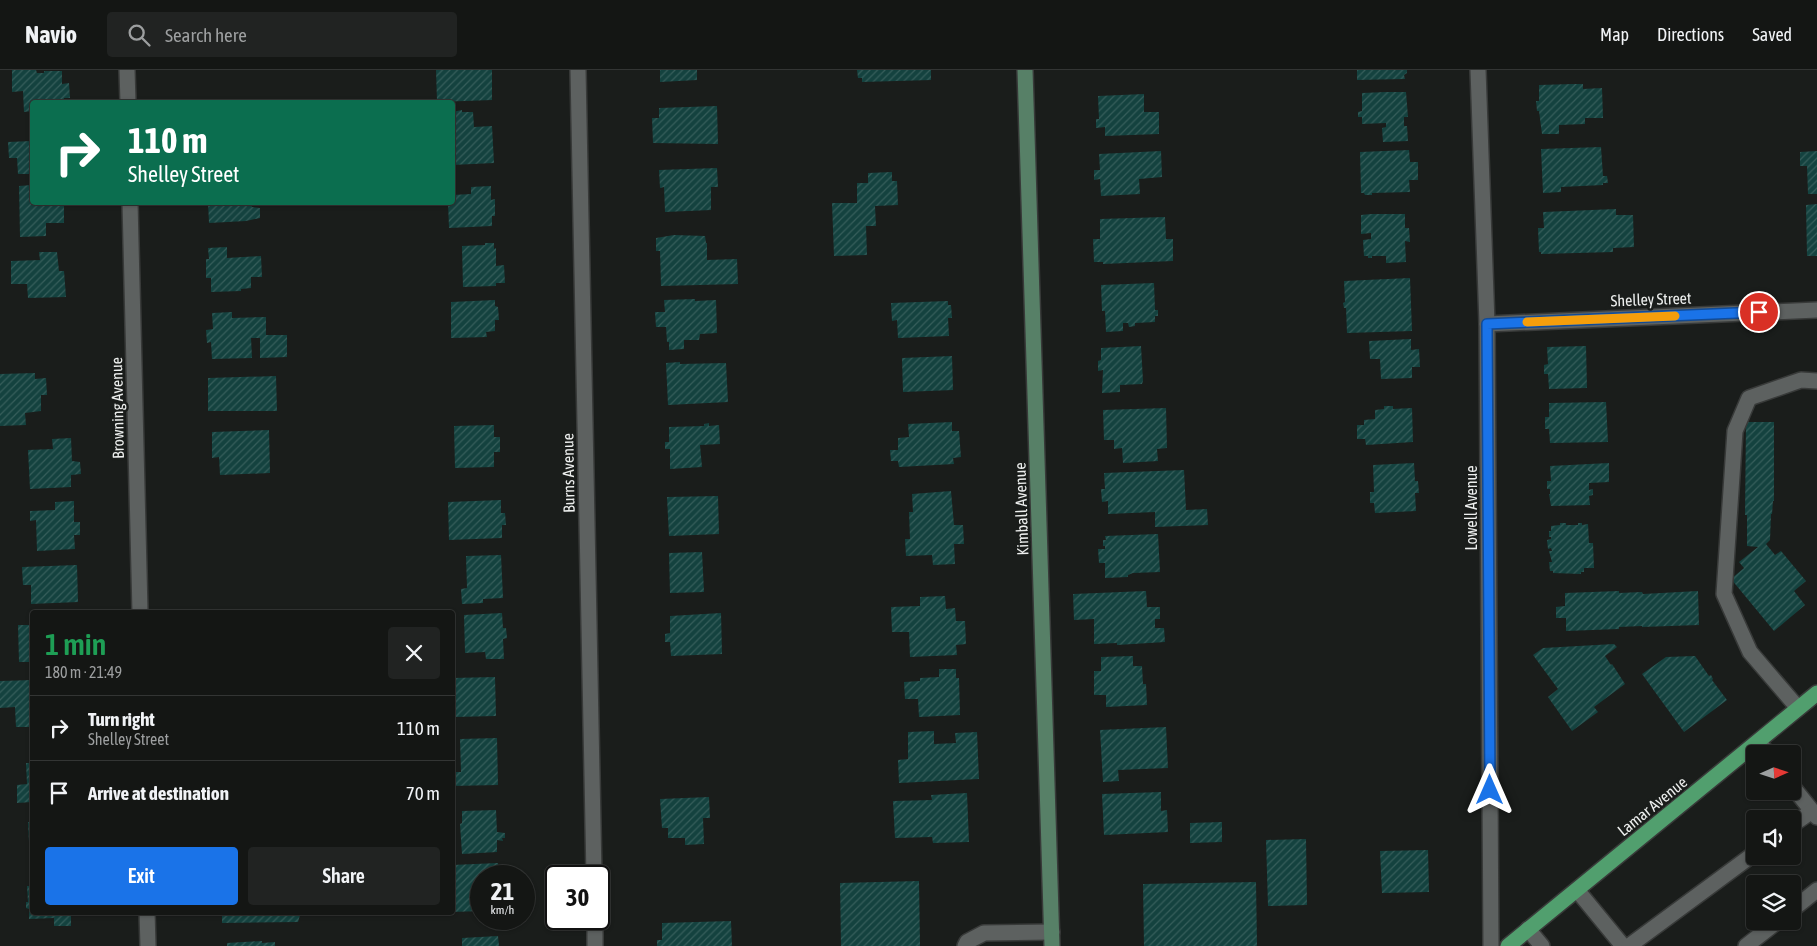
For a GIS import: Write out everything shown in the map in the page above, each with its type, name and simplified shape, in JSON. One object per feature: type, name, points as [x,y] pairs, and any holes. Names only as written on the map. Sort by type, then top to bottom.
[{"type":"main road","name":"Lamar Avenue","points":[[1766,745],[1798,708],[1817,693]]},
{"type":"main road","name":"Lamar Avenue","points":[[1508,946],[1577,890],[1746,761]]},
{"type":"street","points":[[127,70],[128,100]]},
{"type":"street","name":"Burns Avenue","points":[[578,70],[594,865]]},
{"type":"street","name":"Kimball Avenue","points":[[1025,70],[1052,939]]},
{"type":"street","name":"Lowell Avenue","points":[[1478,70],[1487,324],[1491,946]]},
{"type":"street","name":"Browning Avenue","points":[[130,205],[140,610]]},
{"type":"street","name":"Shelley Street","points":[[1487,324],[1817,310]]},
{"type":"street","points":[[1798,708],[1750,652],[1724,594],[1735,431],[1745,406],[1749,398],[1800,380],[1817,381]]},
{"type":"street","points":[[1801,797],[1815,814],[1801,821]]},
{"type":"street","points":[[1629,946],[1746,860]]},
{"type":"street","points":[[1577,890],[1623,946]]},
{"type":"street","points":[[1801,903],[1817,890]]},
{"type":"street","points":[[147,915],[148,946]]},
{"type":"street","points":[[1528,929],[1542,946]]},
{"type":"street","points":[[595,930],[595,946]]},
{"type":"street","points":[[1746,946],[1766,930]]},
{"type":"street","points":[[965,946],[966,942],[984,933],[1052,939]]},
{"type":"building","points":[[12,70],[36,70],[37,73],[62,71],[62,84],[69,83],[70,98],[64,98],[64,100],[30,100],[30,111],[24,112],[23,91],[12,92]]},
{"type":"building","points":[[436,70],[492,70],[492,100],[437,100]]},
{"type":"building","points":[[660,70],[697,70],[697,80],[660,82]]},
{"type":"building","points":[[857,70],[931,70],[931,80],[862,82],[862,78],[858,78]]},
{"type":"building","points":[[1357,70],[1407,70],[1407,73],[1404,75],[1405,79],[1357,80]]},
{"type":"building","points":[[1583,84],[1583,89],[1602,88],[1603,118],[1585,118],[1585,124],[1559,125],[1559,134],[1542,134],[1536,101],[1539,101],[1539,85]]},
{"type":"building","points":[[1406,92],[1408,117],[1404,117],[1404,126],[1407,126],[1408,141],[1383,142],[1382,128],[1386,127],[1386,123],[1362,124],[1362,117],[1358,117],[1358,112],[1362,111],[1362,93]]},
{"type":"building","points":[[1144,94],[1144,112],[1159,112],[1159,134],[1105,136],[1105,127],[1096,128],[1096,119],[1099,119],[1098,96]]},
{"type":"building","points":[[717,106],[718,144],[653,143],[652,118],[659,118],[659,108]]},
{"type":"building","points":[[462,110],[462,112],[473,112],[474,127],[492,126],[494,163],[455,165],[455,111]]},
{"type":"building","points":[[30,141],[30,174],[18,174],[17,158],[9,158],[8,142]]},
{"type":"building","points":[[1601,147],[1603,176],[1607,176],[1608,183],[1603,183],[1603,185],[1561,187],[1561,192],[1543,193],[1541,149]]},
{"type":"building","points":[[1409,150],[1410,162],[1418,162],[1418,180],[1409,180],[1410,192],[1372,193],[1372,195],[1361,193],[1360,152]]},
{"type":"building","points":[[1161,151],[1162,177],[1139,179],[1140,194],[1101,196],[1100,179],[1094,180],[1094,170],[1100,170],[1099,154]]},
{"type":"building","points":[[1817,151],[1817,194],[1808,194],[1807,166],[1800,166],[1800,152]]},
{"type":"building","points":[[717,168],[718,187],[711,187],[711,210],[665,212],[664,187],[660,188],[659,170]]},
{"type":"building","points":[[892,172],[892,181],[897,181],[898,205],[875,206],[876,226],[866,226],[867,255],[834,256],[832,203],[857,203],[857,183],[868,183],[868,173]]},
{"type":"building","points":[[30,185],[30,205],[64,205],[64,223],[46,223],[46,236],[20,237],[19,186]]},
{"type":"building","points":[[491,186],[491,200],[495,199],[495,216],[492,216],[492,226],[449,228],[448,205],[455,205],[455,195],[471,194],[471,187]]},
{"type":"building","points":[[1817,204],[1817,256],[1807,256],[1806,205]]},
{"type":"building","points":[[208,205],[247,205],[247,207],[248,205],[251,205],[252,207],[260,208],[260,218],[246,221],[209,223]]},
{"type":"building","points":[[1616,209],[1616,215],[1633,215],[1634,247],[1613,248],[1613,252],[1541,254],[1539,252],[1538,228],[1544,228],[1543,212]]},
{"type":"building","points":[[1405,214],[1405,228],[1409,228],[1410,242],[1405,241],[1406,262],[1386,263],[1386,256],[1372,256],[1372,258],[1368,258],[1368,256],[1364,256],[1363,240],[1371,239],[1371,233],[1361,234],[1361,215]]},
{"type":"building","points":[[1165,217],[1166,239],[1173,239],[1173,261],[1103,264],[1103,262],[1094,262],[1093,239],[1100,239],[1100,219]]},
{"type":"building","points":[[674,235],[705,236],[707,260],[737,259],[738,284],[661,286],[660,251],[656,251],[656,238]]},
{"type":"building","points":[[485,243],[494,243],[494,249],[496,248],[496,266],[504,265],[505,283],[496,283],[496,286],[463,287],[462,246],[485,245]]},
{"type":"building","points":[[227,247],[227,258],[261,256],[262,277],[251,277],[251,288],[241,289],[241,291],[211,292],[211,278],[206,278],[206,259],[209,259],[208,248]]},
{"type":"building","points":[[39,252],[57,252],[59,271],[64,271],[66,297],[28,298],[27,284],[11,284],[11,261],[40,260]]},
{"type":"building","points":[[1410,278],[1412,331],[1347,333],[1346,308],[1344,308],[1343,303],[1345,302],[1344,281]]},
{"type":"building","points":[[1154,283],[1155,310],[1158,310],[1155,322],[1135,323],[1135,326],[1129,327],[1128,323],[1123,323],[1123,331],[1106,332],[1105,311],[1102,311],[1101,285]]},
{"type":"building","points":[[695,299],[695,301],[716,300],[717,333],[700,334],[699,340],[684,340],[684,349],[669,350],[666,327],[656,327],[655,312],[665,312],[664,300]]},
{"type":"building","points":[[495,300],[495,306],[498,307],[499,320],[495,320],[495,331],[486,332],[487,337],[451,338],[451,302]]},
{"type":"building","points":[[948,301],[948,305],[951,305],[952,318],[948,318],[949,336],[898,338],[897,320],[892,321],[891,303]]},
{"type":"building","points":[[232,312],[232,318],[266,317],[266,335],[287,335],[287,357],[260,358],[260,338],[251,338],[252,358],[212,359],[211,342],[207,343],[206,330],[213,329],[212,313]]},
{"type":"building","points":[[1411,339],[1411,350],[1419,349],[1420,367],[1412,367],[1412,378],[1381,379],[1380,359],[1370,359],[1369,341]]},
{"type":"building","points":[[1141,346],[1142,384],[1120,385],[1120,392],[1102,393],[1103,370],[1098,371],[1098,361],[1101,360],[1101,348]]},
{"type":"building","points":[[1586,346],[1587,388],[1549,389],[1548,374],[1544,374],[1544,365],[1548,364],[1547,347]]},
{"type":"building","points":[[952,356],[953,390],[903,392],[902,358]]},
{"type":"building","points":[[680,362],[680,364],[726,363],[728,402],[668,405],[666,363]]},
{"type":"building","points":[[35,373],[35,379],[46,378],[47,395],[41,395],[41,411],[25,413],[26,425],[0,426],[0,374]]},
{"type":"building","points":[[276,376],[277,411],[208,411],[208,378]]},
{"type":"building","points":[[1606,402],[1608,442],[1550,443],[1549,429],[1545,429],[1545,417],[1549,417],[1549,403]]},
{"type":"building","points":[[1384,406],[1393,406],[1393,409],[1412,408],[1413,442],[1366,445],[1365,439],[1357,439],[1357,425],[1364,425],[1364,420],[1375,419],[1375,410],[1384,409]]},
{"type":"building","points":[[1166,408],[1167,448],[1157,449],[1158,461],[1123,463],[1122,448],[1114,449],[1114,440],[1104,440],[1103,410]]},
{"type":"building","points":[[952,422],[952,431],[959,431],[961,457],[953,458],[954,464],[899,467],[898,461],[891,461],[890,450],[898,450],[898,438],[909,437],[908,424]]},
{"type":"building","points":[[1746,422],[1774,422],[1774,501],[1771,514],[1770,540],[1766,544],[1775,555],[1781,551],[1806,581],[1794,591],[1805,605],[1774,631],[1731,579],[1744,568],[1739,562],[1758,547],[1747,546],[1747,515],[1745,515]]},
{"type":"building","points":[[709,423],[709,426],[719,425],[720,444],[700,445],[702,467],[670,469],[670,449],[665,449],[665,442],[669,442],[669,427],[704,426],[704,424]]},
{"type":"building","points":[[494,425],[494,437],[500,437],[500,452],[494,452],[494,467],[455,468],[454,426]]},
{"type":"building","points":[[269,430],[270,473],[220,475],[219,457],[212,458],[212,432]]},
{"type":"building","points":[[71,438],[72,461],[80,462],[81,474],[71,475],[71,487],[30,489],[28,450],[53,449],[52,439]]},
{"type":"building","points":[[1414,463],[1415,481],[1418,481],[1419,493],[1415,493],[1416,511],[1375,513],[1374,503],[1370,503],[1370,492],[1374,492],[1373,465]]},
{"type":"building","points":[[1609,463],[1609,482],[1589,483],[1589,490],[1593,489],[1593,495],[1589,496],[1590,505],[1551,506],[1550,489],[1547,489],[1547,481],[1551,481],[1550,466]]},
{"type":"building","points":[[1184,470],[1186,510],[1207,509],[1208,525],[1155,527],[1155,512],[1108,514],[1108,501],[1102,502],[1101,489],[1105,489],[1104,473]]},
{"type":"building","points":[[951,491],[954,525],[963,525],[964,544],[954,544],[955,564],[933,565],[932,555],[906,556],[905,539],[910,539],[909,512],[913,512],[912,494]]},
{"type":"building","points":[[718,496],[719,534],[669,536],[667,497]]},
{"type":"building","points":[[501,500],[501,513],[505,513],[506,525],[502,525],[502,538],[449,540],[448,502]]},
{"type":"building","points":[[74,501],[74,522],[80,522],[80,535],[74,535],[75,549],[37,551],[36,520],[30,521],[30,511],[55,510],[55,502]]},
{"type":"building","points":[[1560,523],[1566,523],[1566,525],[1588,524],[1589,543],[1593,543],[1594,568],[1584,568],[1584,572],[1581,572],[1581,574],[1553,573],[1553,571],[1550,571],[1549,562],[1552,562],[1549,551],[1552,551],[1551,548],[1548,549],[1547,540],[1551,539],[1549,531],[1551,531],[1551,526],[1560,525]]},
{"type":"building","points":[[1158,534],[1160,572],[1133,573],[1128,575],[1128,577],[1105,578],[1105,563],[1099,563],[1098,549],[1105,549],[1103,540],[1106,540],[1105,536]]},
{"type":"building","points":[[702,552],[704,592],[670,593],[669,553]]},
{"type":"building","points":[[501,555],[503,598],[483,599],[483,603],[462,604],[461,589],[467,588],[466,556]]},
{"type":"building","points":[[77,565],[78,602],[31,604],[31,585],[23,585],[22,567]]},
{"type":"building","points":[[1146,591],[1147,607],[1160,607],[1160,619],[1155,619],[1155,628],[1164,628],[1165,642],[1117,645],[1117,643],[1094,644],[1094,619],[1074,620],[1073,594]]},
{"type":"building","points":[[1619,591],[1619,593],[1642,592],[1643,594],[1698,591],[1699,625],[1619,627],[1619,629],[1566,631],[1566,618],[1556,618],[1556,607],[1565,606],[1565,593]]},
{"type":"building","points":[[945,596],[946,609],[955,608],[956,621],[965,621],[966,644],[956,645],[957,655],[910,657],[909,632],[892,632],[891,607],[920,606],[920,597]]},
{"type":"building","points":[[502,613],[503,628],[506,628],[507,638],[503,639],[504,659],[486,659],[485,652],[465,653],[464,615]]},
{"type":"building","points":[[721,613],[722,654],[671,656],[670,642],[665,642],[665,634],[670,633],[670,616]]},
{"type":"building","points":[[18,625],[30,625],[30,662],[19,662]]},
{"type":"building","points":[[1614,644],[1617,647],[1605,656],[1625,684],[1594,707],[1598,712],[1572,731],[1548,697],[1558,689],[1533,655],[1543,648]]},
{"type":"building","points":[[1133,656],[1133,666],[1142,666],[1143,684],[1146,684],[1147,705],[1106,707],[1106,695],[1094,695],[1094,671],[1101,671],[1101,657]]},
{"type":"building","points":[[1695,656],[1709,676],[1711,675],[1712,680],[1727,700],[1684,732],[1642,674],[1666,657]]},
{"type":"building","points":[[939,669],[956,669],[956,678],[959,678],[960,715],[919,717],[918,699],[905,699],[904,682],[920,681],[920,678],[939,677]]},
{"type":"building","points":[[495,677],[496,716],[455,717],[455,678]]},
{"type":"building","points":[[30,680],[30,727],[16,727],[15,707],[0,708],[0,681]]},
{"type":"building","points":[[1166,727],[1168,768],[1118,770],[1119,781],[1103,782],[1100,730]]},
{"type":"building","points":[[934,731],[934,744],[956,743],[955,733],[977,732],[979,779],[899,783],[898,760],[908,759],[908,732]]},
{"type":"building","points":[[497,738],[498,785],[455,786],[455,772],[461,772],[460,739]]},
{"type":"building","points":[[26,763],[30,763],[30,802],[17,803],[17,785],[27,784]]},
{"type":"building","points":[[1161,792],[1161,811],[1167,810],[1168,832],[1104,835],[1102,794]]},
{"type":"building","points":[[967,793],[969,842],[933,843],[932,837],[895,838],[893,801],[932,800],[931,795]]},
{"type":"building","points":[[709,797],[710,818],[703,818],[704,844],[685,845],[685,838],[668,838],[668,828],[662,828],[660,799]]},
{"type":"building","points":[[496,810],[497,832],[505,833],[505,838],[502,838],[503,841],[497,840],[497,852],[462,854],[460,824],[462,823],[462,811]]},
{"type":"building","points":[[28,822],[30,822],[30,863]]},
{"type":"building","points":[[1222,822],[1222,842],[1190,843],[1190,823]]},
{"type":"building","points":[[1306,839],[1307,905],[1268,906],[1266,840]]},
{"type":"building","points":[[1428,850],[1429,892],[1382,893],[1380,851]]},
{"type":"building","points":[[498,863],[498,865],[470,865],[470,911],[455,912],[455,865]]},
{"type":"building","points":[[919,881],[920,946],[841,946],[840,883]]},
{"type":"building","points":[[1256,882],[1257,946],[1144,946],[1143,884]]},
{"type":"building","points":[[27,886],[30,886],[30,915],[71,915],[71,926],[54,926],[54,918],[29,919],[29,909],[26,908],[26,902],[28,902]]},
{"type":"building","points":[[222,915],[300,915],[298,922],[222,923]]},
{"type":"building","points":[[731,921],[732,946],[657,946],[657,940],[662,940],[662,923]]},
{"type":"building","points":[[498,936],[499,946],[462,946],[462,938]]},
{"type":"building","points":[[262,941],[262,943],[275,942],[275,946],[227,946],[227,943]]},
{"type":"slow traffic","points":[[1527,322],[1675,316]]},
{"type":"route","points":[[1490,790],[1487,324],[1759,312]]}]
